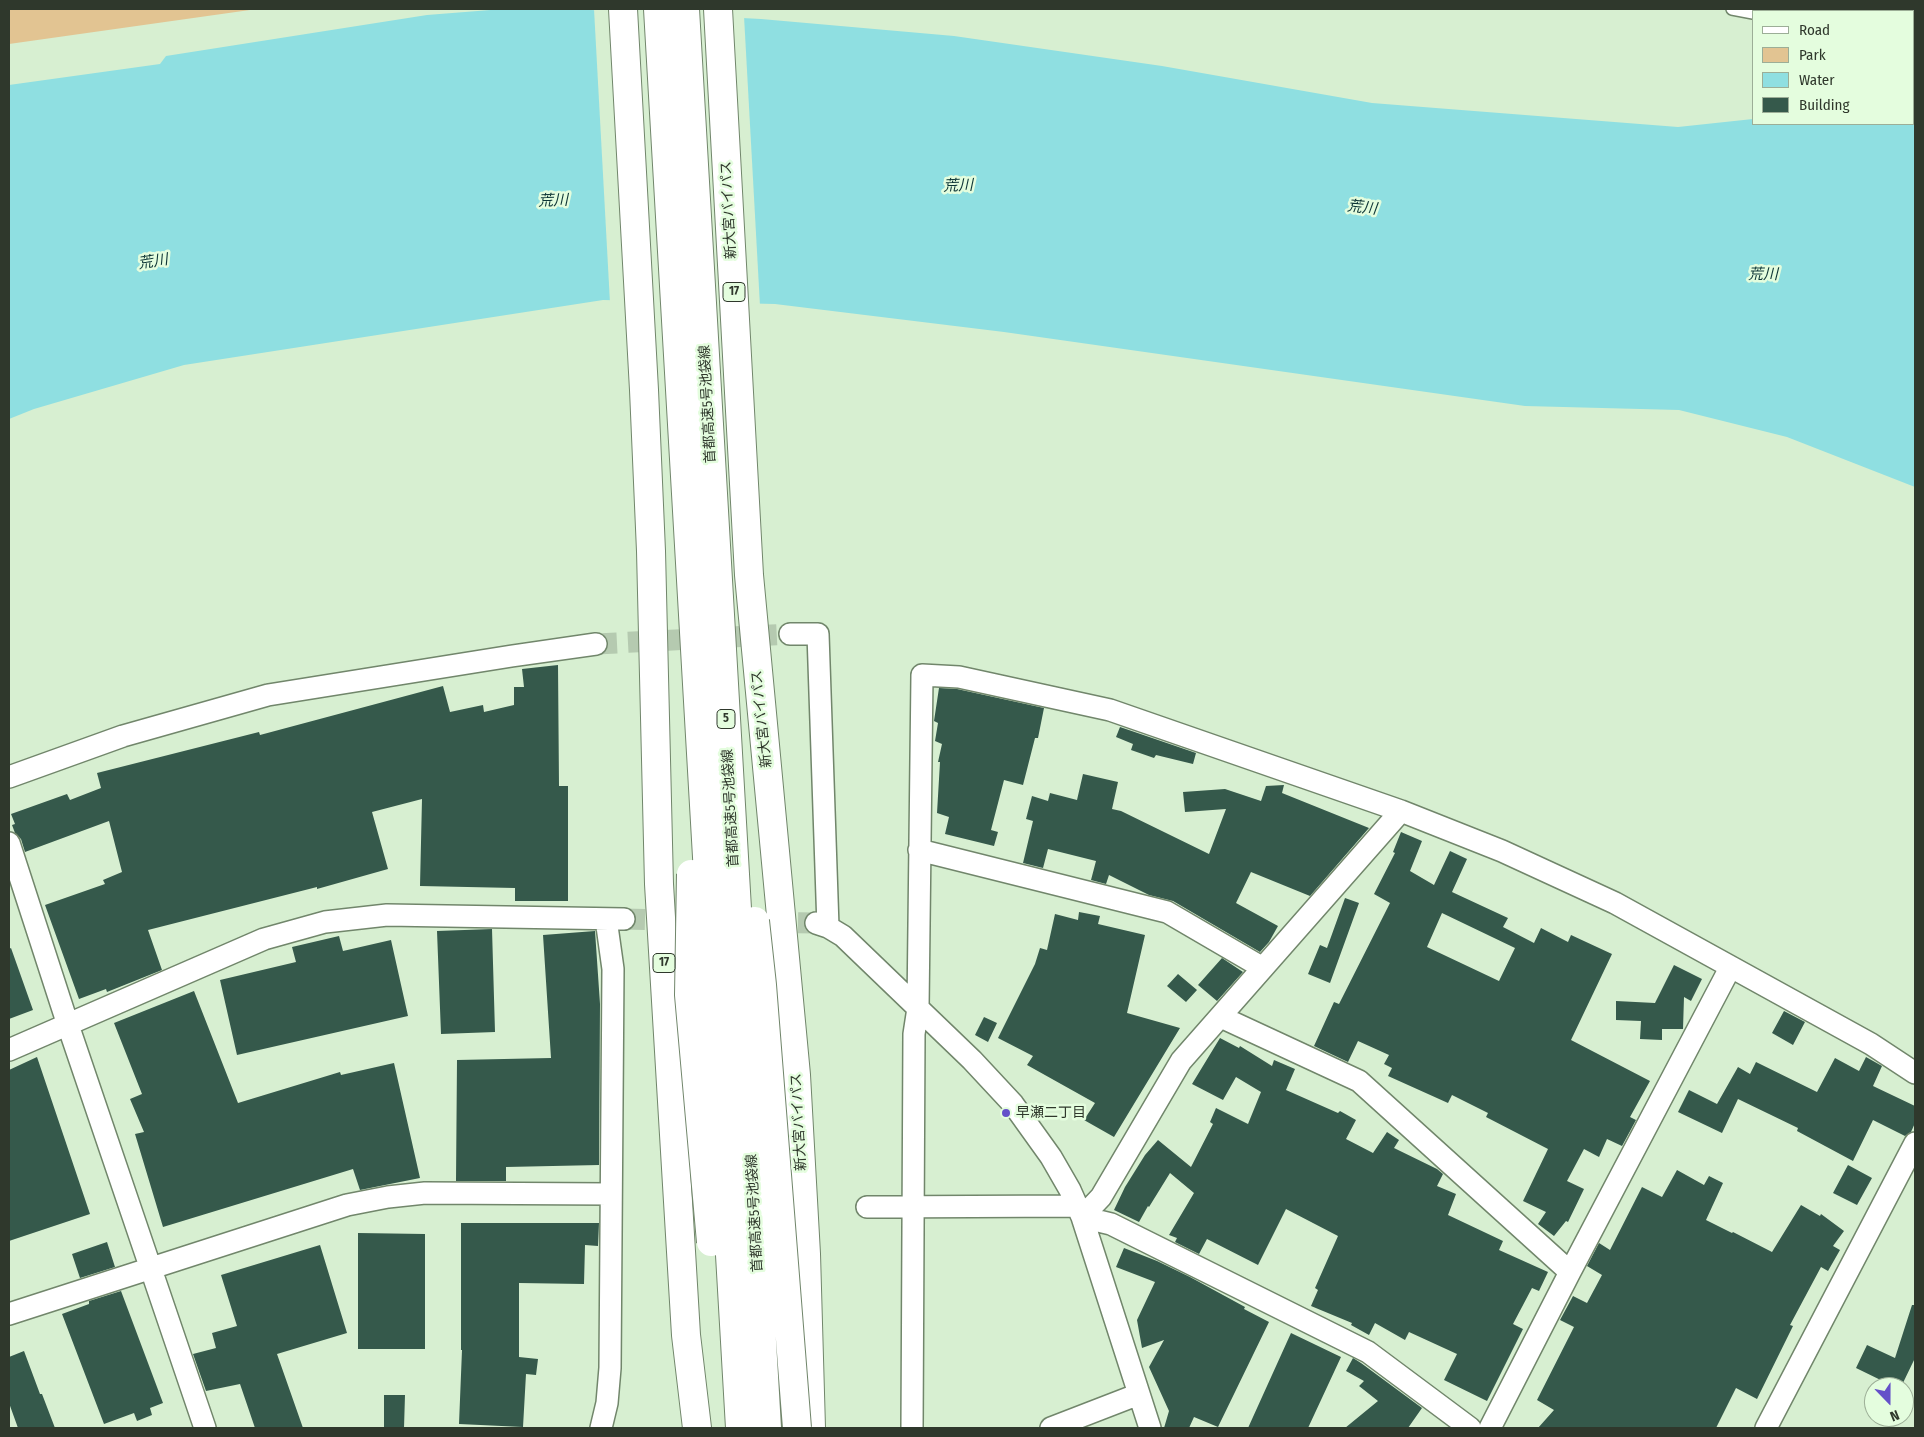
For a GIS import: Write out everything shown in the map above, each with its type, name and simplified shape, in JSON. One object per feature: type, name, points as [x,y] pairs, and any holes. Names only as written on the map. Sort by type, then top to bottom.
[{"type":"highway","name":"17","points":[[623,9],[651,551],[659,884],[686,1335],[697,1428]]},
{"type":"highway","name":"首都高速5号池袋線","points":[[658,9],[740,1428]]},
{"type":"highway","name":"首都高速5号池袋線","points":[[685,9],[767,1428]]},
{"type":"highway","name":"新大宮バイパス","points":[[718,9],[750,575],[796,1075],[806,1254],[812,1428]]},
{"type":"highway","points":[[722,654],[762,985],[797,1428]]},
{"type":"highway","points":[[695,658],[689,995],[728,1428]]},
{"type":"street","points":[[790,634],[818,634],[822,925],[843,936],[986,1074],[1014,1104],[1052,1157],[1079,1211],[1150,1428]]},
{"type":"street","points":[[9,776],[123,736],[268,695],[596,644]]},
{"type":"street","points":[[912,1428],[914,1034],[918,1008],[922,675],[959,677],[1110,710],[1401,811],[1502,851],[1614,903],[1872,1044],[1915,1074]]},
{"type":"street","points":[[1079,1211],[1101,1197],[1182,1061],[1401,811]]},
{"type":"street","points":[[9,843],[68,1025],[205,1428]]},
{"type":"street","points":[[919,850],[1167,912],[1263,968]]},
{"type":"street","points":[[9,1050],[264,939],[325,922],[387,915],[615,919],[610,1368],[607,1403],[602,1428]]},
{"type":"street","points":[[1490,1428],[1730,968]]},
{"type":"street","points":[[1221,1017],[1359,1081],[1570,1272]]},
{"type":"street","points":[[1766,1428],[1915,1143]]},
{"type":"street","points":[[9,1314],[347,1205],[388,1197],[425,1193],[611,1194]]},
{"type":"street","points":[[867,1207],[1079,1211],[1111,1224],[1368,1352],[1470,1428]]},
{"type":"street","points":[[1051,1428],[1139,1394]]},
{"type":"lane","points":[[1732,9],[1752,12]]},
{"type":"green space","points":[[9,9],[257,9],[9,44]]},
{"type":"water","name":"荒川","points":[[503,9],[572,9],[761,19],[954,36],[1162,66],[1372,103],[1678,127],[1752,119],[1752,125],[1914,125],[1915,84],[1915,487],[1787,437],[1679,410],[1525,406],[1004,332],[775,304],[603,300],[184,365],[34,409],[9,419],[9,85],[160,64],[166,56],[427,15]]},
{"type":"pier","points":[[594,9],[744,16],[760,306],[610,303]]},
{"type":"building","points":[[558,665],[559,786],[568,786],[568,901],[515,901],[515,888],[420,886],[422,799],[372,812],[388,869],[317,889],[317,887],[148,930],[162,970],[107,992],[106,989],[79,999],[45,905],[105,884],[103,880],[122,872],[109,821],[25,852],[21,839],[15,833],[12,825],[15,824],[11,814],[67,794],[70,800],[101,788],[97,773],[259,732],[260,735],[443,686],[450,712],[483,705],[484,712],[514,705],[514,687],[524,687],[522,669]]},
{"type":"building","points":[[939,688],[957,689],[1044,708],[1038,738],[1035,738],[1023,785],[1004,780],[991,830],[998,832],[994,846],[945,834],[949,817],[937,813],[940,762],[938,762],[942,744],[935,741],[938,723],[934,721]]},
{"type":"building","points":[[1120,727],[1196,753],[1193,764],[1156,755],[1154,758],[1131,750],[1133,744],[1116,737]]},
{"type":"building","points":[[1083,774],[1118,782],[1112,809],[1121,811],[1209,854],[1226,809],[1185,812],[1183,792],[1225,789],[1261,801],[1266,786],[1284,785],[1282,793],[1369,828],[1310,896],[1251,872],[1236,903],[1278,926],[1269,942],[1260,952],[1173,901],[1149,895],[1109,875],[1106,884],[1091,880],[1096,861],[1048,849],[1043,868],[1023,863],[1033,821],[1026,819],[1032,796],[1048,801],[1050,793],[1077,800]]},
{"type":"building","points":[[1401,832],[1422,841],[1410,871],[1434,885],[1450,851],[1467,859],[1452,892],[1508,918],[1503,927],[1534,943],[1541,928],[1568,942],[1571,935],[1612,954],[1571,1040],[1650,1081],[1630,1117],[1636,1120],[1622,1146],[1607,1139],[1599,1157],[1584,1149],[1567,1181],[1584,1189],[1568,1222],[1566,1221],[1554,1236],[1538,1224],[1546,1212],[1523,1201],[1548,1149],[1486,1117],[1488,1113],[1452,1095],[1448,1103],[1388,1076],[1392,1068],[1384,1064],[1389,1055],[1358,1041],[1348,1062],[1314,1046],[1334,1002],[1339,1004],[1390,903],[1374,894],[1395,853],[1393,852]],"holes":[[[1442,913],[1515,948],[1499,981],[1427,947]]]},
{"type":"building","points":[[1345,898],[1359,903],[1330,983],[1308,974],[1320,945],[1327,948]]},
{"type":"building","points":[[1079,912],[1100,916],[1098,924],[1145,935],[1127,1013],[1180,1028],[1114,1137],[1084,1120],[1095,1103],[1027,1065],[1033,1056],[998,1038],[1035,964],[1040,948],[1047,950],[1055,914],[1078,920]]},
{"type":"building","points":[[492,929],[495,1032],[441,1034],[437,931]]},
{"type":"building","points":[[595,931],[600,1004],[599,1165],[506,1167],[506,1181],[456,1181],[457,1060],[551,1058],[543,935]]},
{"type":"building","points":[[339,936],[343,951],[391,940],[408,1016],[237,1055],[220,980],[296,962],[292,947]]},
{"type":"building","points":[[11,948],[33,1010],[9,1019],[9,949]]},
{"type":"building","points":[[1222,958],[1243,972],[1217,1001],[1198,985]]},
{"type":"building","points":[[1674,965],[1702,979],[1691,1001],[1684,997],[1683,1029],[1662,1029],[1662,1040],[1640,1039],[1641,1021],[1616,1020],[1616,1001],[1655,1003]]},
{"type":"building","points":[[1178,974],[1197,990],[1186,1002],[1167,986]]},
{"type":"building","points":[[194,991],[238,1103],[340,1072],[341,1075],[394,1063],[420,1178],[360,1190],[353,1169],[163,1227],[135,1134],[144,1132],[130,1099],[142,1094],[114,1023]]},
{"type":"building","points":[[1784,1011],[1805,1022],[1793,1045],[1772,1033]]},
{"type":"building","points":[[984,1017],[997,1023],[988,1042],[975,1035]]},
{"type":"building","points":[[1220,1038],[1239,1048],[1240,1046],[1272,1066],[1274,1060],[1295,1069],[1286,1090],[1338,1113],[1340,1111],[1356,1120],[1346,1139],[1373,1153],[1387,1132],[1399,1140],[1394,1148],[1437,1169],[1443,1174],[1437,1186],[1456,1194],[1448,1215],[1503,1241],[1499,1250],[1548,1272],[1539,1291],[1532,1288],[1513,1324],[1523,1329],[1487,1401],[1444,1380],[1457,1354],[1409,1332],[1405,1340],[1375,1323],[1369,1335],[1351,1325],[1352,1323],[1311,1306],[1318,1290],[1315,1288],[1338,1236],[1286,1209],[1258,1265],[1207,1239],[1199,1254],[1175,1242],[1177,1238],[1169,1235],[1194,1193],[1170,1173],[1139,1222],[1114,1210],[1125,1187],[1145,1155],[1158,1140],[1191,1167],[1213,1124],[1210,1122],[1216,1108],[1248,1124],[1261,1092],[1236,1077],[1223,1100],[1192,1084]]},
{"type":"building","points":[[37,1057],[90,1214],[9,1241],[9,1070]]},
{"type":"building","points":[[1866,1057],[1882,1066],[1873,1086],[1915,1106],[1915,1123],[1911,1132],[1905,1136],[1873,1120],[1853,1161],[1797,1131],[1798,1128],[1738,1099],[1722,1133],[1678,1112],[1689,1090],[1717,1104],[1738,1067],[1750,1074],[1756,1062],[1817,1092],[1835,1058],[1859,1071]]},
{"type":"building","points":[[1848,1165],[1872,1178],[1857,1205],[1833,1193]]},
{"type":"building","points":[[1677,1170],[1704,1185],[1709,1176],[1723,1183],[1706,1220],[1732,1233],[1772,1252],[1801,1205],[1820,1216],[1821,1214],[1844,1231],[1833,1246],[1840,1250],[1828,1271],[1821,1267],[1790,1325],[1793,1326],[1757,1399],[1736,1388],[1716,1428],[1538,1428],[1554,1410],[1537,1400],[1574,1327],[1560,1320],[1573,1296],[1587,1303],[1602,1275],[1587,1266],[1599,1243],[1610,1250],[1642,1187],[1662,1197]]},
{"type":"building","points":[[461,1223],[599,1223],[598,1246],[585,1245],[584,1284],[519,1283],[519,1357],[538,1359],[536,1375],[526,1374],[523,1427],[459,1424],[462,1350]]},
{"type":"building","points":[[358,1233],[425,1234],[425,1349],[358,1349]]},
{"type":"building","points":[[107,1242],[115,1267],[80,1278],[72,1254]]},
{"type":"building","points":[[320,1245],[347,1333],[277,1354],[303,1428],[255,1428],[240,1384],[206,1391],[193,1354],[216,1348],[212,1333],[237,1326],[221,1275]]},
{"type":"building","points":[[1124,1248],[1190,1277],[1269,1322],[1218,1427],[1194,1417],[1189,1428],[1164,1428],[1169,1411],[1149,1367],[1164,1340],[1142,1348],[1137,1320],[1155,1282],[1116,1267]]},
{"type":"building","points":[[121,1291],[163,1403],[150,1408],[152,1415],[137,1421],[134,1413],[104,1424],[62,1314],[89,1304],[89,1301]]},
{"type":"building","points":[[1912,1305],[1915,1305],[1915,1358],[1906,1377],[1874,1377],[1856,1368],[1867,1345],[1895,1358]]},
{"type":"building","points":[[1291,1333],[1341,1357],[1308,1428],[1248,1428]]},
{"type":"building","points":[[24,1351],[55,1428],[18,1428],[9,1403],[9,1357]]},
{"type":"building","points":[[1353,1358],[1422,1408],[1408,1428],[1345,1428],[1378,1401],[1359,1386],[1364,1381],[1346,1371]]},
{"type":"building","points":[[384,1395],[405,1395],[404,1428],[384,1428]]},
{"type":"tunnel","points":[[596,644],[790,634]]},
{"type":"tunnel","points":[[624,919],[706,921]]},
{"type":"tunnel","points":[[766,922],[816,923]]},
{"type":"place","name":"早瀬二丁目","points":[[1006,1113]]}]
